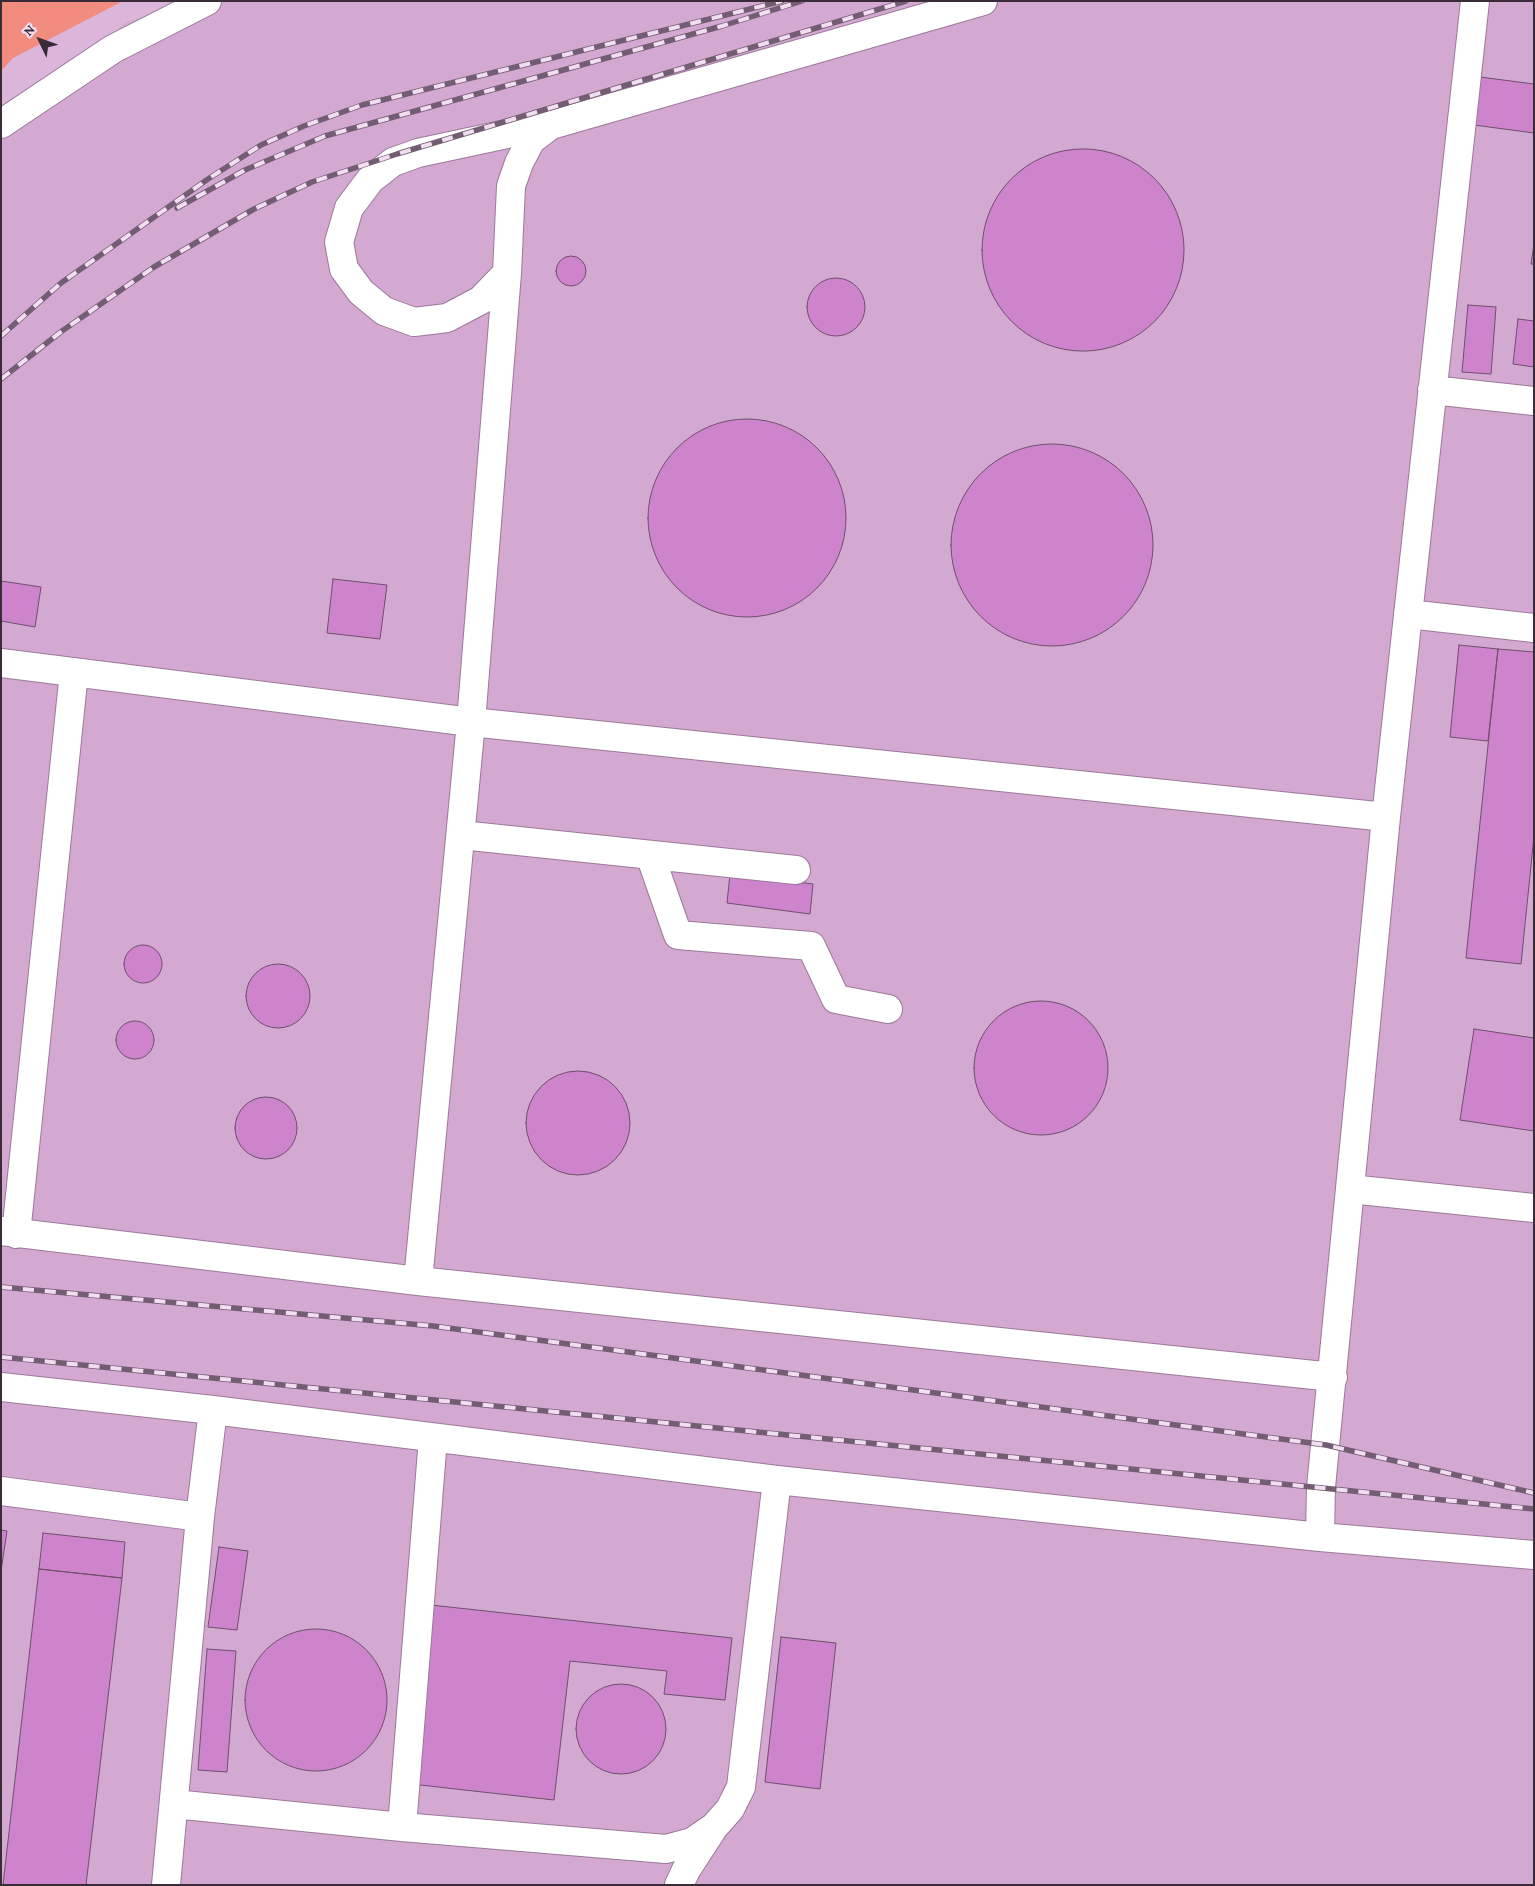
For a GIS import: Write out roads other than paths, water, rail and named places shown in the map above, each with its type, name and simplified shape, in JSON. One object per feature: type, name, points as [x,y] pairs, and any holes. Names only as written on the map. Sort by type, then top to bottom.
[{"type":"lane","points":[[1,124],[114,49],[207,1]]},
{"type":"lane","points":[[507,273],[482,300],[447,318],[414,322],[384,311],[361,292],[344,269],[339,242],[349,208],[370,180],[393,162],[418,153],[550,125],[983,1]]},
{"type":"lane","points":[[1320,1538],[1321,1487],[1386,817],[1475,1]]},
{"type":"lane","points":[[418,1281],[471,722],[507,273],[511,186],[519,163],[531,140],[550,125]]},
{"type":"lane","points":[[1432,390],[1534,401]]},
{"type":"lane","points":[[1408,614],[1534,628]]},
{"type":"lane","points":[[1,663],[471,722],[1386,817]]},
{"type":"lane","points":[[74,672],[9,1232],[418,1281],[1333,1377]]},
{"type":"lane","points":[[461,835],[796,870]]},
{"type":"lane","points":[[650,854],[678,935],[811,946],[836,999],[888,1009]]},
{"type":"lane","points":[[1350,1189],[1534,1208]]},
{"type":"lane","points":[[1,1388],[213,1410],[777,1480],[1320,1538],[1534,1556]]},
{"type":"lane","points":[[166,1885],[200,1517],[213,1410]]},
{"type":"lane","points":[[402,1827],[432,1438]]},
{"type":"lane","points":[[679,1885],[686,1870],[714,1827],[730,1809],[741,1788],[777,1480]]},
{"type":"lane","points":[[1,1491],[200,1517]]},
{"type":"lane","points":[[174,1804],[402,1827],[666,1849],[692,1842],[714,1827]]},
{"type":"railway","points":[[1,336],[61,283],[208,179],[261,145],[304,126],[362,105],[782,1]]},
{"type":"railway","points":[[177,208],[245,170],[325,136],[722,26],[802,1]]},
{"type":"railway","points":[[1,379],[62,331],[154,267],[254,209],[312,182],[397,154],[906,1]]},
{"type":"railway","points":[[1,1287],[433,1326],[1326,1445],[1534,1493]]},
{"type":"railway","points":[[1,1357],[1534,1509]]}]
